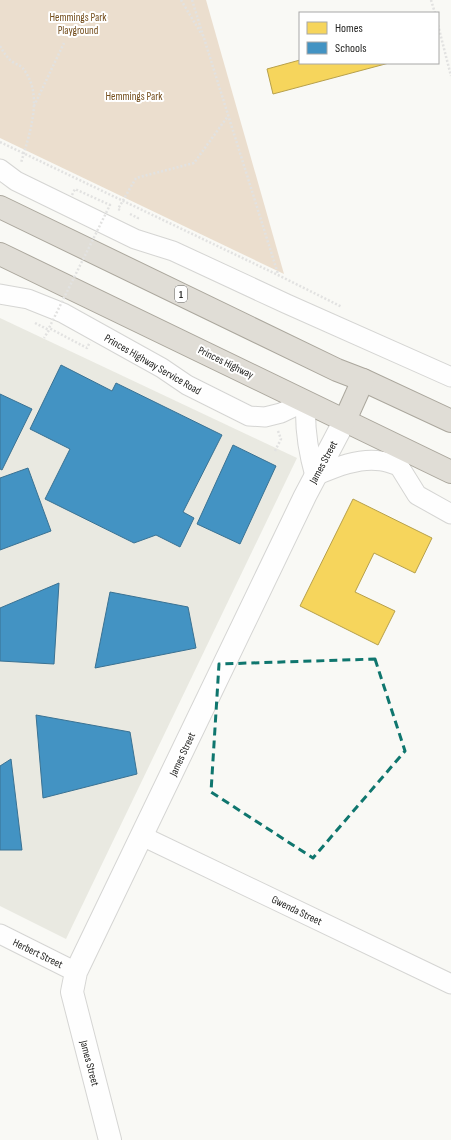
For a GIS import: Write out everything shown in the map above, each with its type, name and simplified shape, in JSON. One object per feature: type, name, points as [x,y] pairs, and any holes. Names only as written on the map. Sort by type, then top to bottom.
[{"type":"highway","name":"1","points":[[0,207],[337,370],[363,380],[451,421]]},
{"type":"highway","name":"Princes Highway","points":[[0,254],[451,472]]},
{"type":"highway","name":"James Street","points":[[345,420],[363,380]]},
{"type":"street","points":[[0,169],[16,181],[135,239],[172,251],[451,377]]},
{"type":"street","name":"Princes Highway Service Road","points":[[0,294],[28,299],[63,313],[162,368],[188,385],[249,416],[265,417],[280,413],[306,401]]},
{"type":"street","points":[[306,401],[304,421],[309,455],[315,476],[338,466],[356,462],[380,460],[399,466],[451,472]]},
{"type":"street","name":"James Street","points":[[110,1140],[72,992],[76,972],[315,476],[345,420]]},
{"type":"street","points":[[399,466],[417,495],[451,514]]},
{"type":"street","name":"Gwenda Street","points":[[142,836],[451,984]]},
{"type":"street","name":"Herbert Street","points":[[0,934],[76,972]]},
{"type":"path","points":[[181,0],[205,41]]},
{"type":"path","points":[[0,142],[278,274],[192,0]]},
{"type":"path","points":[[432,0],[435,12]]},
{"type":"path","points":[[439,29],[451,76]]},
{"type":"path","points":[[34,107],[64,43]]},
{"type":"path","points":[[0,46],[4,54],[23,68],[30,79],[33,91],[34,107],[31,127],[16,181]]},
{"type":"path","points":[[118,209],[136,178],[194,163],[228,116]]},
{"type":"path","points":[[72,195],[75,189],[110,205],[49,328],[87,348],[90,342]]},
{"type":"highlighted area","points":[[375,659],[405,751],[313,858],[211,792],[219,664]]},
{"type":"shaded area","points":[[0,318],[297,458],[66,939],[0,906]]},
{"type":"green space","name":"Hemmings Park","points":[[0,0],[206,0],[284,274],[0,138]]},
{"type":"building: Homes","points":[[299,60],[299,64],[385,64],[273,94],[267,69]]},
{"type":"building: Homes","points":[[353,499],[432,538],[415,573],[374,553],[355,592],[395,611],[378,645],[300,606]]},
{"type":"building: Schools","points":[[61,365],[112,391],[116,383],[222,435],[183,512],[194,518],[180,547],[156,535],[134,543],[45,499],[70,449],[30,429]]},
{"type":"building: Schools","points":[[0,394],[32,409],[2,470],[0,469]]},
{"type":"building: Schools","points":[[233,445],[276,466],[240,544],[197,524]]},
{"type":"building: Schools","points":[[28,468],[51,531],[0,550],[0,478]]},
{"type":"building: Schools","points":[[59,583],[54,664],[0,661],[0,608]]},
{"type":"building: Schools","points":[[110,592],[188,607],[196,648],[95,668]]},
{"type":"building: Schools","points":[[36,715],[130,732],[137,774],[43,798]]},
{"type":"building: Schools","points":[[11,759],[22,850],[0,850],[0,766]]},
{"type":"park label","name":"Hemmings Park Playground","points":[[78,23]]}]
